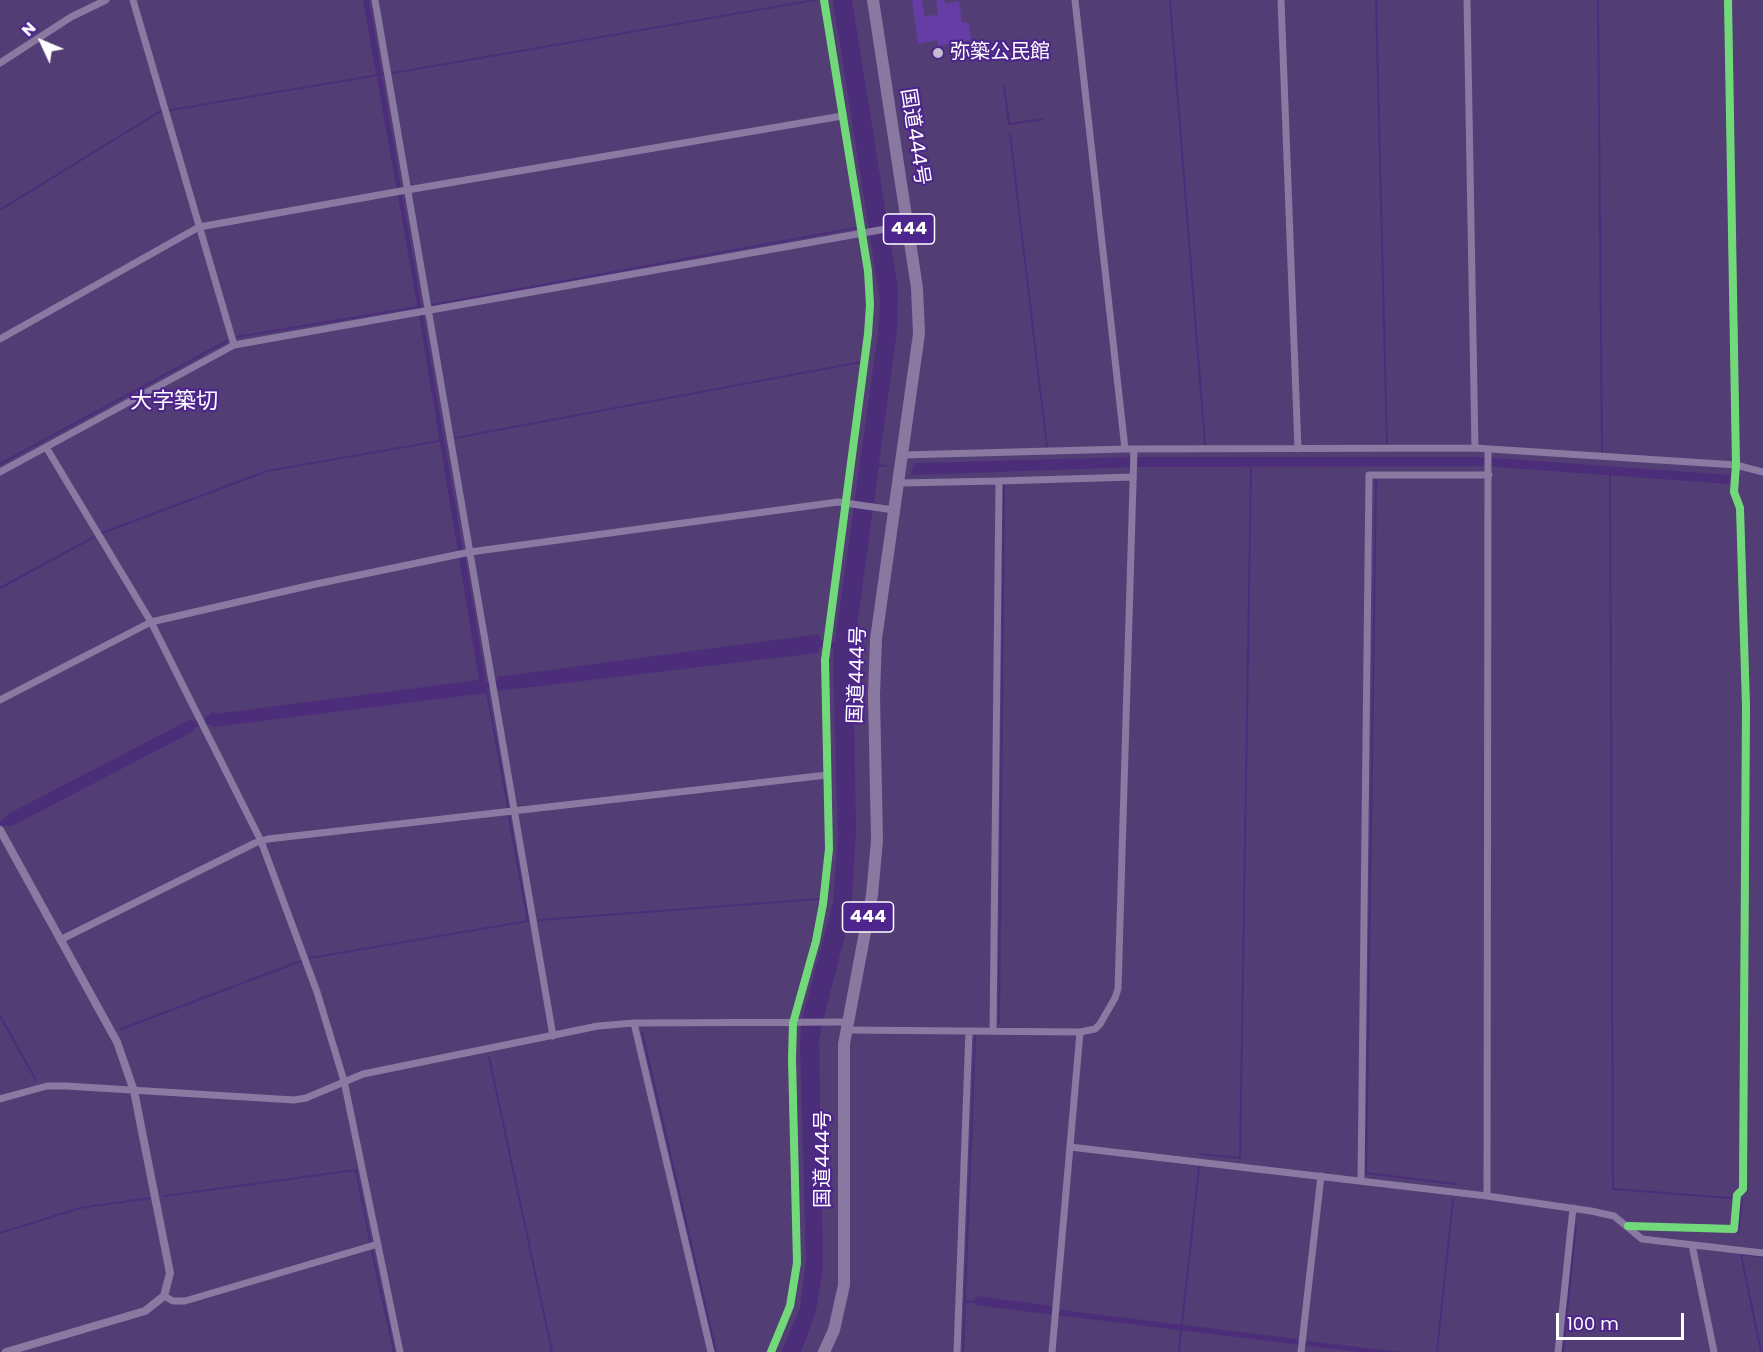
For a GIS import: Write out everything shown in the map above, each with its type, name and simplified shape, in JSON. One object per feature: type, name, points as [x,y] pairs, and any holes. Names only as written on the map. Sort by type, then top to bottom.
[{"type":"highway","name":"国道444号","points":[[825,1352],[834,1330],[844,1285],[844,1056],[847,1026],[872,895],[877,840],[874,695],[876,639],[919,334],[917,288],[873,0]]},
{"type":"street","points":[[0,63],[71,17],[106,0]]},
{"type":"street","points":[[133,0],[234,345]]},
{"type":"street","points":[[375,0],[402,191],[422,311],[464,553],[493,690],[553,1036]]},
{"type":"street","points":[[1075,0],[1125,449]]},
{"type":"street","points":[[1281,0],[1298,449]]},
{"type":"street","points":[[1467,0],[1475,448]]},
{"type":"street","points":[[1628,1226],[1734,1229],[1737,1195],[1743,1189],[1746,706],[1740,508],[1734,492],[1736,465],[1728,0]]},
{"type":"street","points":[[771,1352],[790,1306],[797,1263],[792,1059],[794,1023],[816,941],[829,849],[826,649],[848,503],[870,305],[864,232],[842,116],[824,1]]},
{"type":"street","points":[[0,339],[199,227],[842,116]]},
{"type":"street","points":[[0,472],[234,345],[908,225]]},
{"type":"street","points":[[46,447],[151,622],[261,841],[317,993],[344,1082],[400,1352]]},
{"type":"street","points":[[903,457],[1125,449],[1134,452],[1475,448],[1488,452],[1736,465],[1763,472]]},
{"type":"street","points":[[0,1099],[47,1086],[294,1100],[306,1098],[363,1074],[598,1026],[634,1023],[831,1022],[847,1026],[969,1031],[1080,1032],[1095,1029],[1115,998],[1118,989],[1134,452]]},
{"type":"street","points":[[1487,1196],[1488,452]]},
{"type":"street","points":[[900,481],[999,481],[1133,473]]},
{"type":"street","points":[[1361,1181],[1370,475],[1489,473]]},
{"type":"street","points":[[993,1031],[999,481]]},
{"type":"street","points":[[0,700],[151,622],[316,584],[464,553],[826,504],[848,503],[894,510]]},
{"type":"street","points":[[60,940],[261,841],[827,775]]},
{"type":"street","points":[[1,832],[117,1042],[134,1091],[170,1273],[164,1296],[144,1311],[6,1352]]},
{"type":"street","points":[[634,1023],[711,1352]]},
{"type":"street","points":[[957,1352],[969,1031]]},
{"type":"street","points":[[1052,1352],[1080,1032]]},
{"type":"street","points":[[1070,1147],[1573,1208],[1614,1215],[1642,1239],[1763,1253]]},
{"type":"street","points":[[1302,1346],[1321,1176]]},
{"type":"street","points":[[1557,1352],[1573,1208]]},
{"type":"street","points":[[164,1296],[172,1301],[185,1301],[378,1244]]},
{"type":"street","points":[[1692,1245],[1714,1352]]},
{"type":"shaded area","points":[[363,0],[369,0],[486,682],[497,680],[497,677],[820,634],[820,640],[835,642],[878,333],[880,300],[833,0],[852,0],[898,289],[897,330],[853,657],[856,831],[852,897],[844,940],[819,1040],[823,1269],[816,1311],[801,1352],[781,1352],[800,1308],[806,1261],[800,1042],[802,1020],[833,902],[838,838],[834,649],[819,647],[818,653],[498,691],[498,688],[487,689],[487,693],[213,727],[209,724],[196,727],[192,732],[14,825],[7,825],[0,829],[0,822],[8,814],[189,720],[206,718],[211,715],[211,712],[214,714],[479,680],[418,309]]},
{"type":"shaded area","points":[[912,0],[922,0],[925,16],[938,15],[936,0],[944,0],[946,4],[959,1],[962,22],[969,23],[971,40],[938,46],[937,40],[918,44]]},
{"type":"shaded area","points":[[1136,457],[1481,457],[1730,475],[1729,484],[1483,466],[1137,467],[911,475],[914,463]]},
{"type":"shaded area","points":[[976,1296],[1052,1306],[1052,1311],[1061,1312],[1061,1310],[1297,1339],[1307,1343],[1307,1341],[1400,1352],[1359,1352],[974,1305]]},
{"type":"waterway","points":[[393,73],[815,0]]},
{"type":"waterway","points":[[1170,0],[1205,444]]},
{"type":"waterway","points":[[1376,0],[1387,444]]},
{"type":"waterway","points":[[1598,0],[1602,452]]},
{"type":"waterway","points":[[0,210],[159,112],[384,74]]},
{"type":"waterway","points":[[1004,86],[1009,124],[1043,119]]},
{"type":"waterway","points":[[1010,134],[1047,448]]},
{"type":"waterway","points":[[433,305],[855,228]]},
{"type":"waterway","points":[[237,337],[418,307]]},
{"type":"waterway","points":[[0,464],[227,341]]},
{"type":"waterway","points":[[455,438],[861,362]]},
{"type":"waterway","points":[[102,533],[267,471],[439,441]]},
{"type":"waterway","points":[[879,465],[886,466]]},
{"type":"waterway","points":[[1200,1154],[1240,1158],[1251,466]]},
{"type":"waterway","points":[[1610,473],[1613,1189],[1731,1198]]},
{"type":"waterway","points":[[1376,480],[1366,1173],[1455,1184]]},
{"type":"waterway","points":[[999,1023],[1004,486]]},
{"type":"waterway","points":[[0,588],[94,537]]},
{"type":"waterway","points":[[487,692],[508,807]]},
{"type":"waterway","points":[[310,958],[528,921],[509,817]]},
{"type":"waterway","points":[[539,920],[819,899]]},
{"type":"waterway","points":[[121,1029],[301,961]]},
{"type":"waterway","points":[[0,1016],[36,1080]]},
{"type":"waterway","points":[[642,1032],[716,1352]]},
{"type":"waterway","points":[[963,1352],[975,1036]]},
{"type":"waterway","points":[[489,1057],[552,1352]]},
{"type":"waterway","points":[[1179,1352],[1199,1167]]},
{"type":"waterway","points":[[164,1196],[356,1170],[370,1241]]},
{"type":"waterway","points":[[0,1233],[80,1208],[150,1198]]},
{"type":"waterway","points":[[1437,1352],[1453,1199]]},
{"type":"waterway","points":[[1738,1234],[1742,1199]]},
{"type":"waterway","points":[[1563,1352],[1576,1224]]},
{"type":"waterway","points":[[372,1251],[394,1352]]},
{"type":"waterway","points":[[1761,1352],[1741,1254],[1763,1257]]},
{"type":"waterway","points":[[965,1301],[977,1302]]},
{"type":"cycle path","points":[[771,1352],[790,1306],[797,1263],[793,1023],[816,941],[829,849],[825,660],[870,305],[868,271],[824,0]]},
{"type":"cycle path","points":[[1628,1226],[1734,1229],[1737,1195],[1743,1189],[1746,706],[1740,508],[1734,492],[1736,465],[1728,0]]},
{"type":"place","name":"弥築公民館","points":[[938,53]]},
{"type":"district","name":"大字築切","points":[[174,402]]}]
